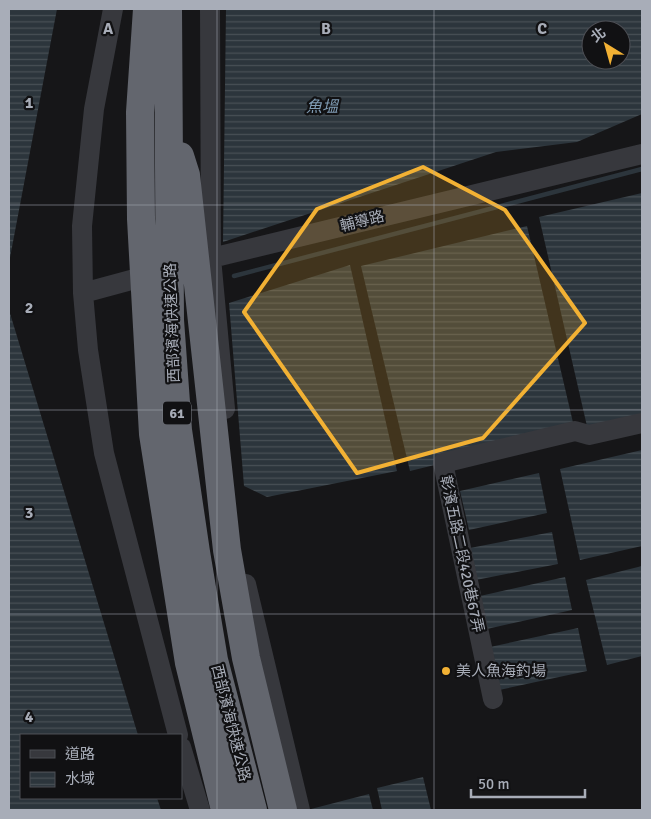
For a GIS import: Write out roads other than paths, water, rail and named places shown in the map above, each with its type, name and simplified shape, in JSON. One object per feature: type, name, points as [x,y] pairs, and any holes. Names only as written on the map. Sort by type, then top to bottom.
[{"type":"highway","name":"西部濱海快速公路","points":[[147,9],[140,112],[140,220],[153,434],[189,664],[225,810]]},
{"type":"highway","name":"西部濱海快速公路","points":[[168,9],[170,320],[178,430],[214,660],[253,810]]},
{"type":"highway","points":[[140,112],[126,158],[122,217],[139,434],[179,668],[215,810]]},
{"type":"highway","points":[[168,119],[186,175],[228,560],[246,658],[283,810]]},
{"type":"street","points":[[112,9],[94,110],[82,226],[83,293],[88,350],[104,453],[178,734]]},
{"type":"street","points":[[210,9],[211,258],[238,549],[300,810]]},
{"type":"street","name":"輔導路","points":[[83,293],[211,258],[642,154]]},
{"type":"street","name":"彰濱五路二段420巷67弄","points":[[493,699],[443,463],[575,431],[589,435],[642,423]]},
{"type":"street","points":[[182,750],[200,810]]},
{"type":"water","points":[[9,9],[57,9],[9,263]]},
{"type":"water","name":"魚塭","points":[[226,9],[642,9],[642,114],[577,142],[496,152],[223,242]]},
{"type":"water","points":[[642,193],[642,423],[589,435],[539,217]]},
{"type":"water","points":[[527,226],[575,431],[410,471],[361,266]]},
{"type":"water","points":[[350,265],[397,471],[267,497],[244,486],[229,303]]},
{"type":"water","points":[[9,310],[138,734],[20,734],[20,799],[157,799],[161,810],[9,810]]},
{"type":"water","points":[[642,450],[642,546],[580,560],[560,469]]},
{"type":"water","points":[[539,473],[547,513],[469,530],[460,491]]},
{"type":"water","points":[[552,532],[558,564],[476,580],[470,548]]},
{"type":"water","points":[[642,566],[642,656],[607,665],[586,580]]},
{"type":"water","points":[[565,577],[572,610],[487,629],[480,596]]},
{"type":"water","points":[[578,628],[587,671],[499,690],[490,647]]},
{"type":"water","points":[[423,777],[431,810],[382,810],[377,788]]},
{"type":"water","points":[[369,794],[373,810],[311,809]]},
{"type":"waterway","points":[[234,276],[642,169]]},
{"type":"place","name":"美人魚海釣場","points":[[446,671]]}]
